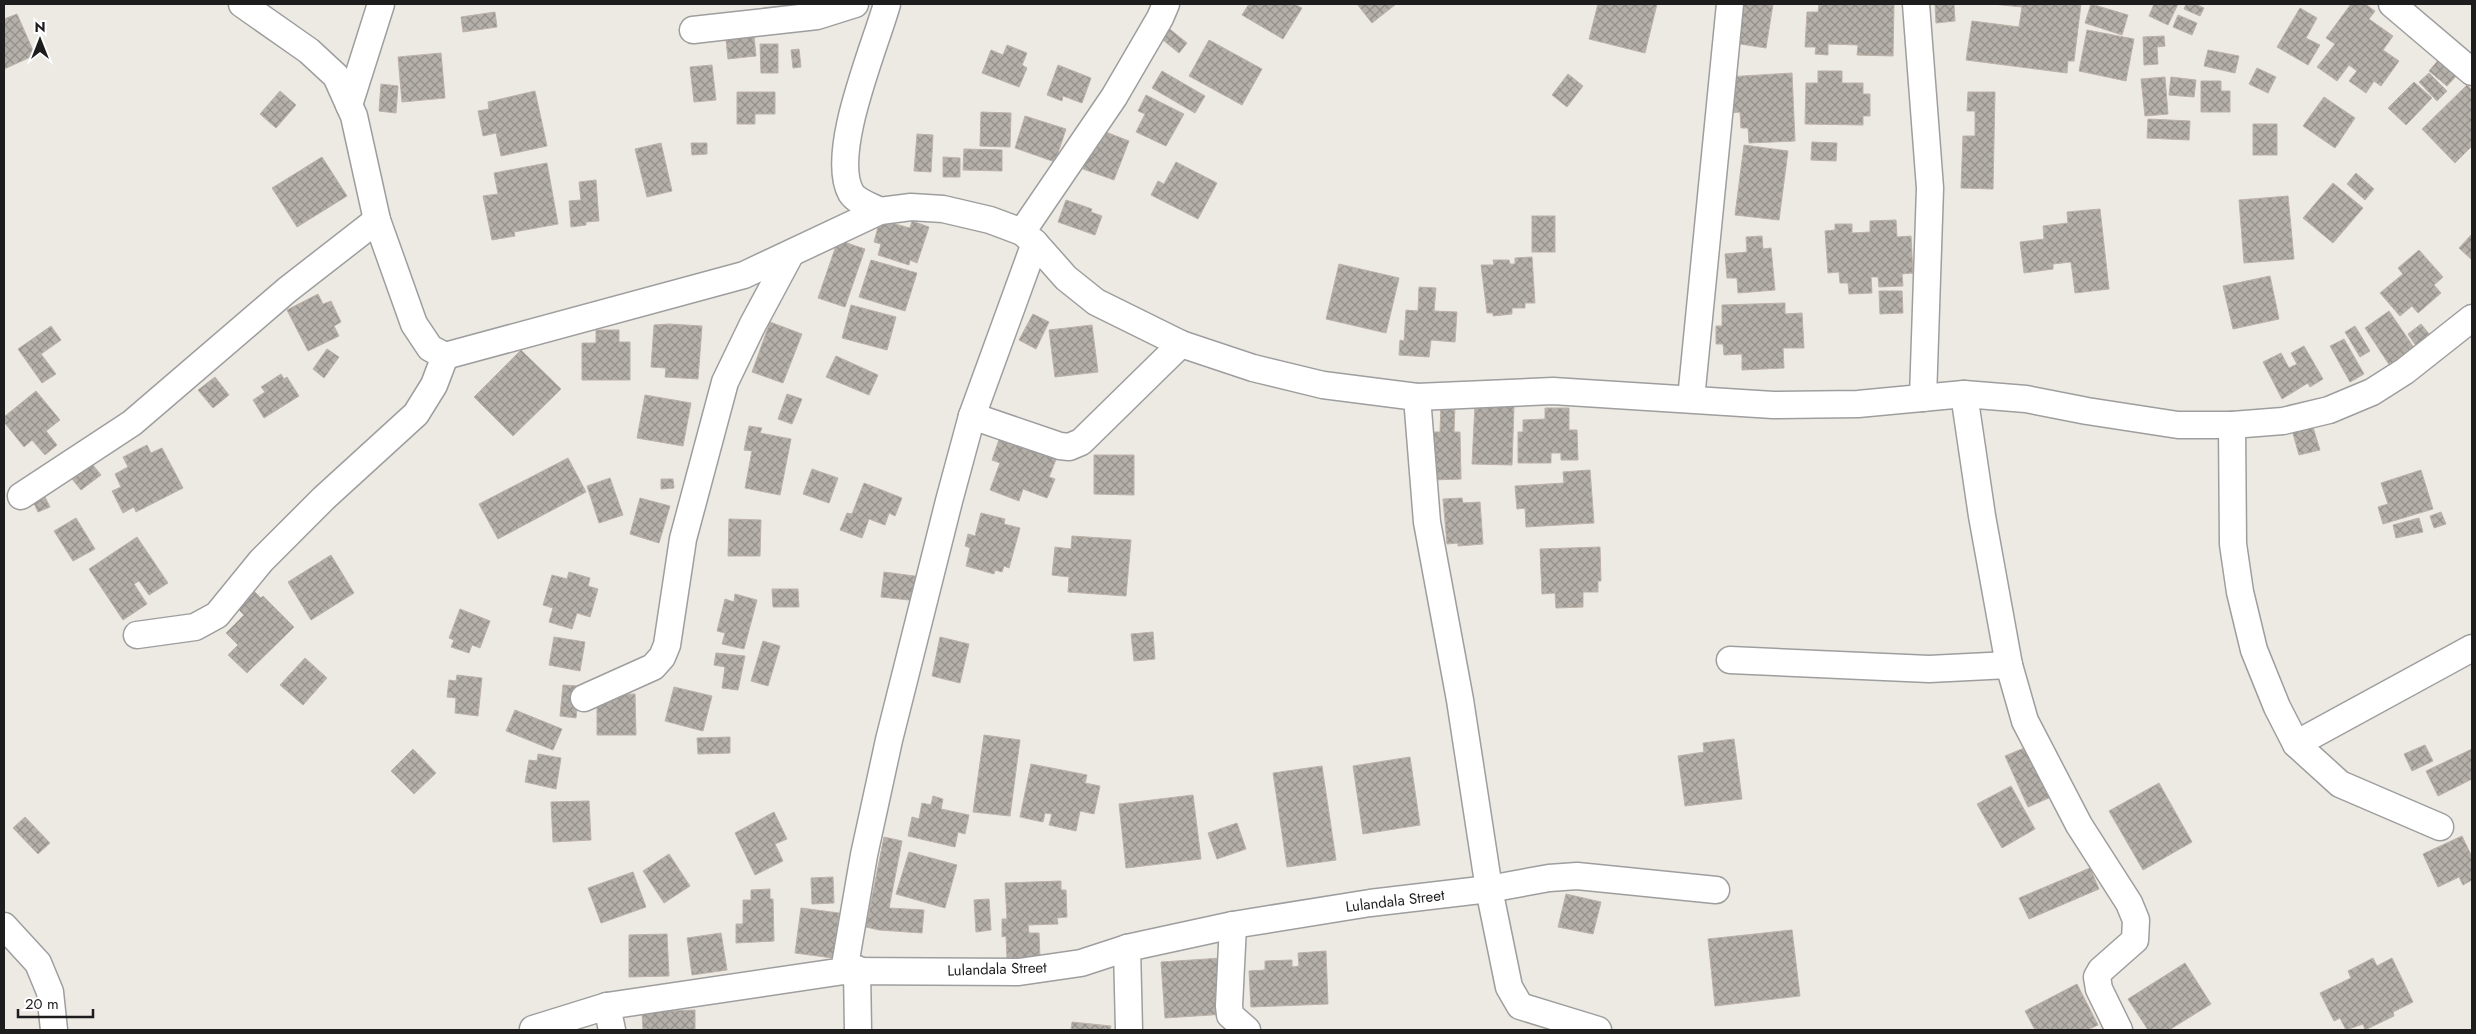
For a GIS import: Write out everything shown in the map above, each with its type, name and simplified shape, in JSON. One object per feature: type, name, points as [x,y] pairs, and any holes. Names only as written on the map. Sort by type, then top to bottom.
[{"type":"street","points":[[242,4],[309,51],[336,76],[354,116],[377,220],[414,324],[430,348],[445,356],[744,275],[790,256],[880,211],[911,207],[943,209],[990,220],[1029,238],[1066,278],[1096,302],[1181,344],[1253,368],[1323,385],[1417,397],[1553,391],[1773,405],[1858,404],[1964,394],[2026,399],[2087,411],[2178,425],[2232,425],[2283,421],[2329,410],[2372,392],[2405,371],[2472,318]]},
{"type":"street","points":[[349,105],[381,4]]},
{"type":"street","points":[[693,30],[817,16],[855,4]]},
{"type":"street","points":[[880,211],[858,200],[851,193],[846,177],[847,136],[858,94],[887,4]]},
{"type":"street","points":[[858,1030],[850,970],[864,854],[889,740],[972,416],[1029,238],[1114,97],[1160,18],[1166,4]]},
{"type":"street","points":[[1691,399],[1730,4]]},
{"type":"street","points":[[1916,4],[1930,188],[1923,398]]},
{"type":"street","points":[[2392,4],[2472,72]]},
{"type":"street","points":[[21,496],[132,423],[287,290],[377,220]]},
{"type":"street","points":[[584,698],[653,667],[662,657],[667,645],[683,539],[725,382],[752,324],[790,256]]},
{"type":"street","points":[[972,416],[1060,446],[1069,447],[1081,442],[1181,344]]},
{"type":"street","points":[[136,635],[195,627],[217,615],[261,561],[324,498],[416,414],[434,385],[445,356]]},
{"type":"street","points":[[1964,394],[1982,516],[2009,665],[2024,721],[2079,825],[2129,902],[2136,920],[2135,940],[2101,970],[2097,977],[2099,988],[2119,1030]]},
{"type":"street","points":[[1417,397],[1427,522],[1460,700],[1489,889],[1509,987],[1520,1006],[1598,1030]]},
{"type":"street","points":[[2232,425],[2233,544],[2240,592],[2254,650],[2276,707],[2296,744],[2340,784],[2440,827]]},
{"type":"street","points":[[2296,744],[2472,648]]},
{"type":"street","points":[[1730,660],[1929,669],[2009,665]]},
{"type":"street","name":"Lulandala Street","points":[[533,1029],[609,1018],[850,970],[1019,972],[1081,964],[1127,948],[1233,926],[1370,903],[1489,889],[1549,878],[1577,876],[1716,890]]},
{"type":"street","points":[[4,926],[38,964],[50,992],[54,1030]]},
{"type":"street","points":[[1233,926],[1230,1015],[1247,1030]]},
{"type":"street","points":[[1127,948],[1129,1030]]},
{"type":"building","points":[[1249,4],[1294,4],[1302,8],[1283,39],[1242,15]]},
{"type":"building","points":[[1357,4],[1396,4],[1372,23]]},
{"type":"building","points":[[1598,4],[1657,4],[1645,53],[1589,39]]},
{"type":"building","points":[[1739,4],[1773,4],[1766,48],[1734,43]]},
{"type":"building","points":[[1819,4],[1894,4],[1893,56],[1857,55],[1858,45],[1828,44],[1828,55],[1815,54],[1816,47],[1805,47],[1807,12],[1818,12]]},
{"type":"building","points":[[1935,4],[1954,4],[1955,21],[1936,23]]},
{"type":"building","points":[[1992,4],[2081,4],[2074,61],[2068,61],[2067,73],[1966,60],[1972,21],[2019,27],[2022,7]]},
{"type":"building","points":[[2091,4],[2128,15],[2122,35],[2085,23]]},
{"type":"building","points":[[2154,4],[2178,4],[2168,25],[2149,16]]},
{"type":"building","points":[[2186,4],[2195,4],[2204,8],[2200,16],[2184,9]]},
{"type":"building","points":[[2351,4],[2365,4],[2375,11],[2369,19],[2393,36],[2383,50],[2399,61],[2381,86],[2374,81],[2366,93],[2349,81],[2357,71],[2349,65],[2337,81],[2317,67],[2335,44],[2326,38]]},
{"type":"building","points":[[2300,8],[2317,18],[2306,38],[2320,45],[2308,65],[2277,47]]},
{"type":"building","points":[[495,12],[497,27],[463,32],[461,17]]},
{"type":"building","points":[[17,14],[35,55],[4,69],[4,19]]},
{"type":"building","points":[[2178,15],[2197,23],[2192,35],[2173,27]]},
{"type":"building","points":[[1166,26],[1187,43],[1179,53],[1158,36]]},
{"type":"building","points":[[2087,30],[2134,39],[2126,81],[2079,71]]},
{"type":"building","points":[[754,36],[756,56],[728,59],[726,40]]},
{"type":"building","points":[[2164,36],[2165,46],[2157,47],[2158,64],[2144,65],[2143,37]]},
{"type":"building","points":[[1209,40],[1262,69],[1242,105],[1189,76]]},
{"type":"building","points":[[760,44],[778,44],[778,73],[761,73]]},
{"type":"building","points":[[1007,45],[1027,53],[1022,65],[1027,68],[1019,87],[982,73],[991,50],[1003,55]]},
{"type":"building","points":[[799,49],[801,67],[793,68],[791,50]]},
{"type":"building","points":[[2208,50],[2239,56],[2235,73],[2204,66]]},
{"type":"building","points":[[441,53],[445,98],[402,102],[398,57]]},
{"type":"building","points":[[2440,58],[2458,74],[2447,86],[2429,71]]},
{"type":"building","points":[[712,65],[716,100],[694,102],[690,67]]},
{"type":"building","points":[[1058,65],[1091,78],[1082,103],[1063,96],[1062,101],[1047,95]]},
{"type":"building","points":[[2257,68],[2276,77],[2268,93],[2249,84]]},
{"type":"building","points":[[1162,71],[1205,96],[1195,113],[1152,88]]},
{"type":"building","points":[[1818,71],[1842,71],[1842,83],[1863,83],[1863,94],[1870,94],[1870,116],[1863,116],[1863,125],[1805,124],[1806,83],[1818,83]]},
{"type":"building","points":[[1792,73],[1795,141],[1749,143],[1748,128],[1741,128],[1740,112],[1729,113],[1727,77]]},
{"type":"building","points":[[2429,73],[2447,91],[2437,101],[2419,82]]},
{"type":"building","points":[[1568,74],[1583,86],[1567,107],[1552,95]]},
{"type":"building","points":[[2165,77],[2168,114],[2145,116],[2141,79]]},
{"type":"building","points":[[2171,77],[2196,80],[2194,97],[2169,95]]},
{"type":"building","points":[[2201,81],[2221,81],[2221,91],[2230,91],[2230,112],[2201,112]]},
{"type":"building","points":[[2414,82],[2432,98],[2406,125],[2388,108]]},
{"type":"building","points":[[381,84],[398,86],[396,113],[379,111]]},
{"type":"building","points":[[2467,85],[2472,90],[2472,146],[2455,163],[2422,129]]},
{"type":"building","points":[[280,91],[296,105],[276,128],[260,114]]},
{"type":"building","points":[[535,91],[547,146],[501,156],[496,133],[483,136],[478,111],[489,109],[488,102]]},
{"type":"building","points":[[737,92],[775,92],[775,114],[755,114],[755,124],[737,124]]},
{"type":"building","points":[[1968,92],[1995,92],[1993,189],[1961,188],[1963,136],[1975,136],[1975,111],[1967,111]]},
{"type":"building","points":[[1146,95],[1184,114],[1166,146],[1136,132],[1145,114],[1138,111]]},
{"type":"building","points":[[2324,97],[2355,118],[2335,148],[2303,126]]},
{"type":"building","points":[[981,112],[1011,113],[1010,147],[980,146]]},
{"type":"building","points":[[1025,116],[1066,129],[1055,162],[1015,148]]},
{"type":"building","points":[[2148,119],[2190,121],[2189,140],[2147,138]]},
{"type":"building","points":[[2253,124],[2277,124],[2277,155],[2253,155]]},
{"type":"building","points":[[1098,129],[1129,141],[1114,180],[1083,169]]},
{"type":"building","points":[[917,134],[933,135],[931,172],[914,171]]},
{"type":"building","points":[[1812,142],[1837,143],[1836,161],[1811,160]]},
{"type":"building","points":[[661,143],[672,191],[647,197],[635,149]]},
{"type":"building","points":[[691,143],[707,143],[707,154],[692,155]]},
{"type":"building","points":[[1744,145],[1788,151],[1779,220],[1735,215]]},
{"type":"building","points":[[964,149],[1002,150],[1002,171],[963,170]]},
{"type":"building","points":[[322,157],[347,196],[297,227],[272,188]]},
{"type":"building","points":[[943,157],[960,158],[960,177],[943,177]]},
{"type":"building","points":[[1176,162],[1217,183],[1198,219],[1151,195],[1158,181],[1164,184]]},
{"type":"building","points":[[547,163],[558,224],[514,232],[515,236],[492,240],[483,196],[498,194],[494,173]]},
{"type":"building","points":[[2356,173],[2374,189],[2365,200],[2347,184]]},
{"type":"building","points":[[596,180],[599,221],[586,222],[586,225],[571,227],[569,201],[581,200],[579,182]]},
{"type":"building","points":[[2333,183],[2363,208],[2333,243],[2303,218]]},
{"type":"building","points":[[2288,196],[2294,259],[2244,263],[2239,200]]},
{"type":"building","points":[[1066,200],[1092,209],[1091,212],[1102,216],[1095,235],[1058,222]]},
{"type":"building","points":[[2100,209],[2109,289],[2075,293],[2071,262],[2053,264],[2053,269],[2024,273],[2020,242],[2044,239],[2043,226],[2068,223],[2067,212]]},
{"type":"building","points":[[1532,216],[1555,216],[1555,252],[1532,252]]},
{"type":"building","points":[[880,220],[910,228],[912,221],[929,227],[917,263],[910,260],[909,265],[878,255],[881,244],[874,242]]},
{"type":"building","points":[[1896,220],[1897,237],[1911,236],[1913,273],[1902,274],[1903,286],[1879,287],[1878,277],[1871,277],[1872,293],[1849,294],[1848,283],[1840,283],[1839,272],[1828,273],[1825,231],[1835,230],[1835,224],[1852,224],[1852,233],[1870,232],[1870,221]]},
{"type":"building","points":[[2472,234],[2472,260],[2459,248]]},
{"type":"building","points":[[1762,236],[1763,249],[1771,248],[1775,290],[1738,293],[1737,278],[1727,278],[1725,254],[1747,252],[1746,237]]},
{"type":"building","points":[[838,240],[865,249],[845,307],[818,298]]},
{"type":"building","points":[[2419,250],[2443,277],[2434,285],[2441,293],[2418,313],[2412,306],[2400,316],[2380,293],[2403,274],[2398,268]]},
{"type":"building","points":[[1532,257],[1535,303],[1525,303],[1525,308],[1512,308],[1512,314],[1493,316],[1493,313],[1487,313],[1481,265],[1494,265],[1493,260],[1509,260],[1510,264],[1515,264],[1515,258]]},
{"type":"building","points":[[871,260],[917,273],[905,311],[859,297]]},
{"type":"building","points":[[1339,264],[1399,278],[1386,333],[1326,319]]},
{"type":"building","points":[[2270,276],[2279,319],[2233,329],[2223,286]]},
{"type":"building","points":[[1419,287],[1436,288],[1434,311],[1457,312],[1455,342],[1431,340],[1429,357],[1399,355],[1400,340],[1404,341],[1406,310],[1418,311]]},
{"type":"building","points":[[1879,291],[1902,291],[1903,313],[1880,314]]},
{"type":"building","points":[[318,294],[323,304],[331,301],[341,322],[334,326],[339,336],[308,351],[287,310]]},
{"type":"building","points":[[1785,303],[1785,314],[1802,313],[1804,348],[1783,348],[1784,368],[1742,370],[1742,354],[1724,355],[1723,344],[1716,344],[1716,326],[1722,326],[1722,305]]},
{"type":"building","points":[[851,305],[896,317],[887,350],[842,338]]},
{"type":"building","points":[[2389,311],[2419,355],[2394,372],[2365,328]]},
{"type":"building","points":[[1033,314],[1049,322],[1036,349],[1019,340]]},
{"type":"building","points":[[770,322],[802,334],[783,383],[752,372]]},
{"type":"building","points":[[2421,324],[2430,335],[2416,346],[2408,334]]},
{"type":"building","points":[[654,325],[702,326],[698,379],[665,377],[666,368],[651,367]]},
{"type":"building","points":[[1092,325],[1098,372],[1055,377],[1049,330]]},
{"type":"building","points":[[51,326],[61,340],[41,354],[56,374],[42,383],[18,349]]},
{"type":"building","points":[[2355,326],[2370,351],[2360,357],[2345,332]]},
{"type":"building","points":[[596,330],[619,330],[619,342],[630,342],[630,380],[582,380],[582,343],[596,343]]},
{"type":"building","points":[[2344,339],[2364,374],[2350,382],[2330,346]]},
{"type":"building","points":[[2304,346],[2323,379],[2310,387],[2308,383],[2282,399],[2263,362],[2281,353],[2289,368],[2297,364],[2291,353]]},
{"type":"building","points":[[327,349],[339,357],[324,378],[313,369]]},
{"type":"building","points":[[521,350],[561,389],[513,436],[474,397]]},
{"type":"building","points":[[836,356],[878,375],[869,395],[826,377]]},
{"type":"building","points":[[281,374],[284,379],[287,377],[299,396],[264,418],[253,400],[265,392],[261,387]]},
{"type":"building","points":[[215,377],[229,395],[213,408],[198,390]]},
{"type":"building","points":[[36,391],[60,420],[46,431],[57,445],[45,455],[32,440],[24,447],[4,422],[4,417]]},
{"type":"building","points":[[787,394],[802,399],[792,424],[778,419]]},
{"type":"building","points":[[645,395],[691,403],[683,446],[637,438]]},
{"type":"building","points":[[1441,404],[1455,404],[1454,432],[1460,432],[1461,479],[1432,480],[1431,432],[1440,432]]},
{"type":"building","points":[[1475,404],[1514,406],[1512,465],[1472,464]]},
{"type":"building","points":[[1545,408],[1569,408],[1569,430],[1577,430],[1578,460],[1561,460],[1561,453],[1551,453],[1551,463],[1518,463],[1518,432],[1523,432],[1523,420],[1545,419]]},
{"type":"building","points":[[2312,424],[2320,450],[2299,455],[2292,430]]},
{"type":"building","points":[[749,426],[762,428],[760,433],[791,439],[780,495],[745,488],[752,451],[744,450]]},
{"type":"building","points":[[1002,431],[1059,452],[1049,477],[1055,479],[1047,498],[1023,489],[1019,501],[990,490],[1000,463],[992,460]]},
{"type":"building","points":[[147,445],[151,453],[162,448],[183,488],[136,512],[134,507],[123,513],[112,491],[121,487],[115,474],[128,467],[123,457]]},
{"type":"building","points":[[1094,455],[1134,455],[1134,495],[1094,494]]},
{"type":"building","points":[[568,458],[586,492],[498,539],[479,504]]},
{"type":"building","points":[[88,459],[101,475],[81,490],[68,474]]},
{"type":"building","points":[[812,469],[838,478],[829,503],[803,494]]},
{"type":"building","points":[[1590,470],[1594,523],[1526,527],[1525,508],[1517,509],[1515,486],[1564,483],[1563,472]]},
{"type":"building","points":[[2421,470],[2433,509],[2383,524],[2378,507],[2388,504],[2381,483]]},
{"type":"building","points":[[610,478],[623,515],[599,523],[587,486]]},
{"type":"building","points":[[661,479],[673,479],[674,488],[661,489]]},
{"type":"building","points":[[864,483],[902,498],[895,516],[889,513],[885,525],[869,519],[862,538],[840,530],[847,513],[852,514]]},
{"type":"building","points":[[43,493],[50,507],[38,512],[32,499]]},
{"type":"building","points":[[640,498],[670,506],[659,543],[630,534]]},
{"type":"building","points":[[1462,498],[1463,503],[1480,502],[1483,544],[1458,546],[1458,543],[1447,544],[1443,499]]},
{"type":"building","points":[[2441,512],[2446,524],[2434,528],[2430,516]]},
{"type":"building","points":[[981,513],[1005,519],[1004,524],[1020,528],[1009,568],[1004,566],[1002,572],[995,570],[994,574],[966,566],[970,548],[965,546],[968,534],[975,536]]},
{"type":"building","points":[[76,518],[95,549],[73,561],[54,531]]},
{"type":"building","points":[[2419,518],[2423,532],[2396,538],[2393,525]]},
{"type":"building","points":[[729,519],[761,520],[760,556],[728,556]]},
{"type":"building","points":[[1072,536],[1131,540],[1126,596],[1068,592],[1069,577],[1052,575],[1055,547],[1071,549]]},
{"type":"building","points":[[137,537],[168,583],[149,595],[139,581],[134,584],[147,604],[123,620],[89,569]]},
{"type":"building","points":[[1600,547],[1601,581],[1598,581],[1598,592],[1583,592],[1583,607],[1556,608],[1555,593],[1542,594],[1540,549]]},
{"type":"building","points":[[331,555],[354,593],[311,620],[288,582]]},
{"type":"building","points":[[569,572],[590,578],[588,586],[598,589],[590,617],[577,613],[572,629],[549,622],[553,608],[543,605],[552,575],[567,579]]},
{"type":"building","points":[[884,572],[922,577],[918,601],[881,597]]},
{"type":"building","points":[[772,589],[798,589],[799,607],[773,607]]},
{"type":"building","points":[[253,590],[261,598],[263,596],[294,627],[247,673],[228,655],[238,645],[226,633],[244,615],[236,607]]},
{"type":"building","points":[[735,594],[757,600],[744,649],[722,644],[725,633],[717,631],[725,599],[734,602]]},
{"type":"building","points":[[460,609],[490,621],[480,648],[472,645],[469,653],[451,647],[454,640],[449,638]]},
{"type":"building","points":[[1153,632],[1155,659],[1134,661],[1131,634]]},
{"type":"building","points":[[554,637],[585,642],[580,671],[549,665]]},
{"type":"building","points":[[940,637],[969,644],[960,683],[932,676]]},
{"type":"building","points":[[763,641],[780,646],[768,686],[751,681]]},
{"type":"building","points":[[716,653],[745,656],[738,690],[722,688],[725,667],[714,665]]},
{"type":"building","points":[[305,658],[327,678],[303,705],[280,685]]},
{"type":"building","points":[[457,675],[482,678],[478,716],[455,713],[456,698],[447,697],[449,680],[456,681]]},
{"type":"building","points":[[563,685],[579,686],[576,718],[560,716]]},
{"type":"building","points":[[674,687],[712,696],[703,731],[665,721]]},
{"type":"building","points":[[635,694],[636,735],[597,735],[597,695]]},
{"type":"building","points":[[515,710],[562,729],[553,750],[506,731]]},
{"type":"building","points":[[984,735],[1020,740],[1010,816],[973,812]]},
{"type":"building","points":[[730,737],[730,753],[698,754],[697,738]]},
{"type":"building","points":[[1734,739],[1742,799],[1685,806],[1678,756],[1704,752],[1703,743]]},
{"type":"building","points":[[2425,745],[2433,761],[2412,771],[2404,754]]},
{"type":"building","points":[[2029,746],[2051,797],[2028,807],[2005,756]]},
{"type":"building","points":[[413,749],[436,773],[414,794],[391,771]]},
{"type":"building","points":[[2472,749],[2472,779],[2438,796],[2426,771]]},
{"type":"building","points":[[538,754],[561,758],[556,789],[525,782],[529,760],[537,761]]},
{"type":"building","points":[[1410,757],[1420,825],[1363,834],[1353,766]]},
{"type":"building","points":[[1031,764],[1087,775],[1085,783],[1100,786],[1094,814],[1080,811],[1076,831],[1049,825],[1052,814],[1045,813],[1043,822],[1020,817]]},
{"type":"building","points":[[1322,766],[1336,860],[1287,867],[1273,773]]},
{"type":"building","points":[[2159,783],[2192,842],[2143,870],[2109,811]]},
{"type":"building","points":[[2011,786],[2035,829],[2002,848],[1977,804]]},
{"type":"building","points":[[1193,795],[1201,859],[1126,868],[1119,804]]},
{"type":"building","points":[[933,796],[943,799],[941,809],[969,815],[965,834],[958,832],[955,847],[908,836],[912,817],[919,819],[922,803],[931,805]]},
{"type":"building","points":[[589,801],[591,840],[553,842],[551,802]]},
{"type":"building","points":[[774,812],[787,839],[775,844],[783,861],[755,875],[735,833]]},
{"type":"building","points":[[25,817],[50,843],[38,854],[13,828]]},
{"type":"building","points":[[1237,823],[1246,849],[1217,859],[1208,833]]},
{"type":"building","points":[[2462,836],[2472,857],[2472,880],[2463,885],[2459,877],[2438,887],[2423,854]]},
{"type":"building","points":[[884,837],[902,841],[889,908],[924,910],[922,933],[879,930],[866,927]]},
{"type":"building","points":[[909,852],[957,865],[945,908],[896,894]]},
{"type":"building","points":[[669,854],[690,886],[664,903],[643,871]]},
{"type":"building","points":[[2090,868],[2099,889],[2029,919],[2019,898]]},
{"type":"building","points":[[633,872],[646,907],[601,923],[588,888]]},
{"type":"building","points":[[833,877],[834,903],[812,904],[811,878]]},
{"type":"building","points":[[1061,881],[1061,890],[1066,890],[1067,917],[1057,918],[1058,924],[1028,925],[1029,933],[1039,933],[1040,958],[1007,959],[1006,936],[1002,937],[1002,919],[1007,919],[1005,883]]},
{"type":"building","points":[[770,889],[770,899],[773,899],[774,941],[736,943],[736,924],[743,924],[743,900],[751,900],[751,890]]},
{"type":"building","points":[[1566,894],[1601,902],[1593,934],[1558,927]]},
{"type":"building","points":[[989,899],[991,930],[976,932],[974,900]]},
{"type":"building","points":[[801,908],[839,913],[833,958],[795,953]]},
{"type":"building","points":[[1792,930],[1800,996],[1715,1006],[1708,939]]},
{"type":"building","points":[[721,933],[727,970],[692,975],[687,938]]},
{"type":"building","points":[[667,934],[669,976],[629,977],[629,935]]},
{"type":"building","points":[[1326,951],[1328,1004],[1251,1007],[1249,971],[1265,970],[1265,961],[1292,960],[1292,967],[1299,966],[1298,953]]},
{"type":"building","points":[[1222,958],[1226,1014],[1165,1018],[1161,962]]},
{"type":"building","points":[[2373,958],[2377,966],[2392,958],[2413,1002],[2393,1012],[2394,1016],[2365,1030],[2363,1024],[2346,1030],[2340,1018],[2334,1021],[2320,993],[2351,978],[2348,971]]},
{"type":"building","points":[[2185,963],[2211,1004],[2169,1030],[2148,1030],[2128,999]]},
{"type":"building","points":[[2077,984],[2098,1025],[2087,1030],[2035,1030],[2025,1011]]},
{"type":"building","points":[[695,1010],[695,1030],[643,1030],[642,1012]]},
{"type":"building","points":[[1072,1022],[1111,1026],[1110,1030],[1071,1030]]}]
